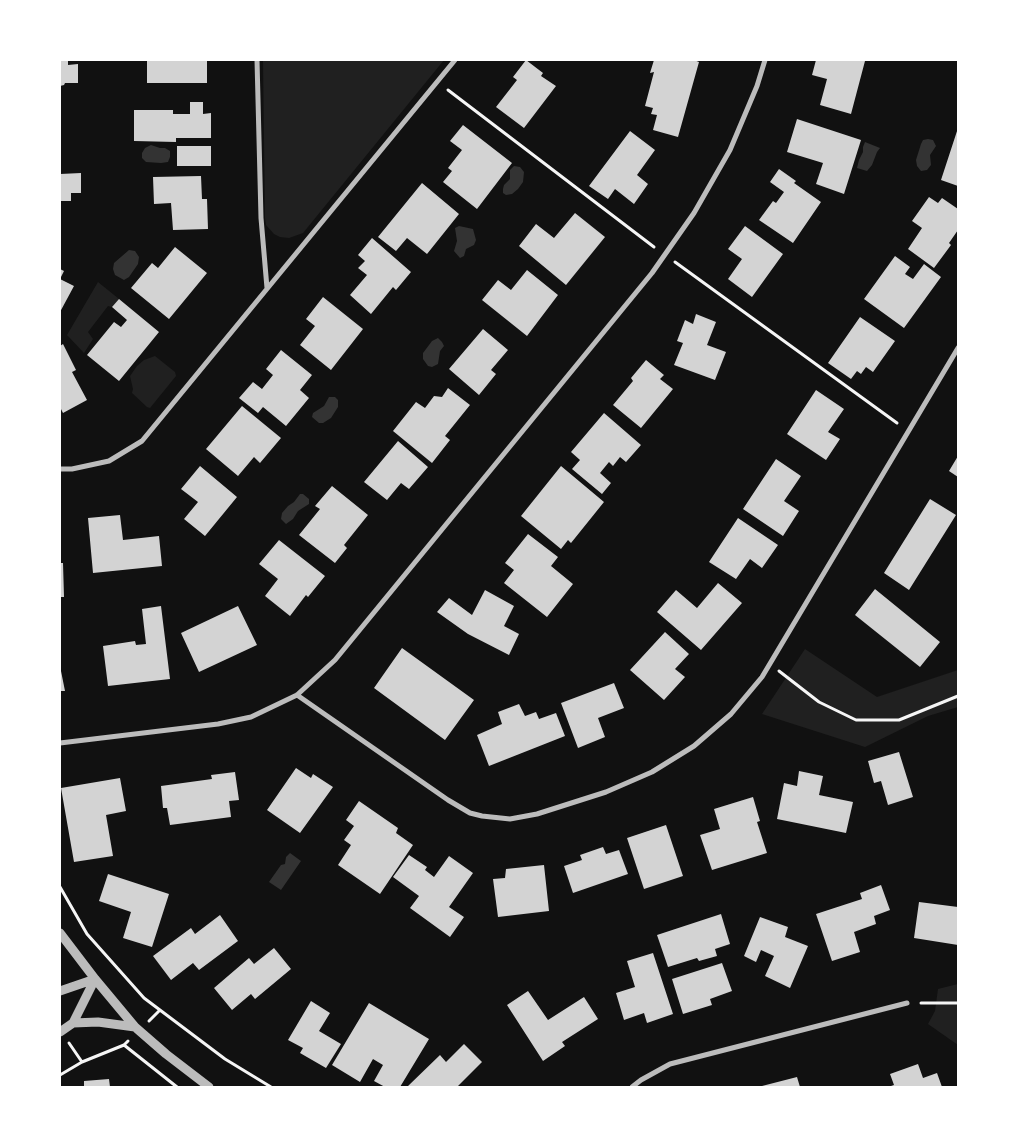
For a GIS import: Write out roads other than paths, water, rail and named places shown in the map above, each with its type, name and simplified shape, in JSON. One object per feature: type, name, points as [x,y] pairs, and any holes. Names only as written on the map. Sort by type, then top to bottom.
[{"type":"street","points":[[257,60],[261,218],[267,288]]},
{"type":"street","points":[[60,469],[72,469],[110,461],[142,441],[455,60]]},
{"type":"street","points":[[60,743],[218,724],[251,717],[298,694],[335,660],[665,255],[694,213],[730,150],[757,86],[765,60]]},
{"type":"street","points":[[298,694],[448,800],[470,813],[482,816],[510,818],[537,814],[606,792],[652,772],[694,746],[731,714],[762,677],[958,348]]},
{"type":"street","points":[[60,933],[137,1028],[209,1087]]},
{"type":"street","points":[[60,991],[95,978]]},
{"type":"street","points":[[60,1032],[73,1023],[95,978]]},
{"type":"street","points":[[632,1087],[670,1064],[908,1003]]},
{"type":"street","points":[[73,1023],[98,1022],[137,1028]]}]
